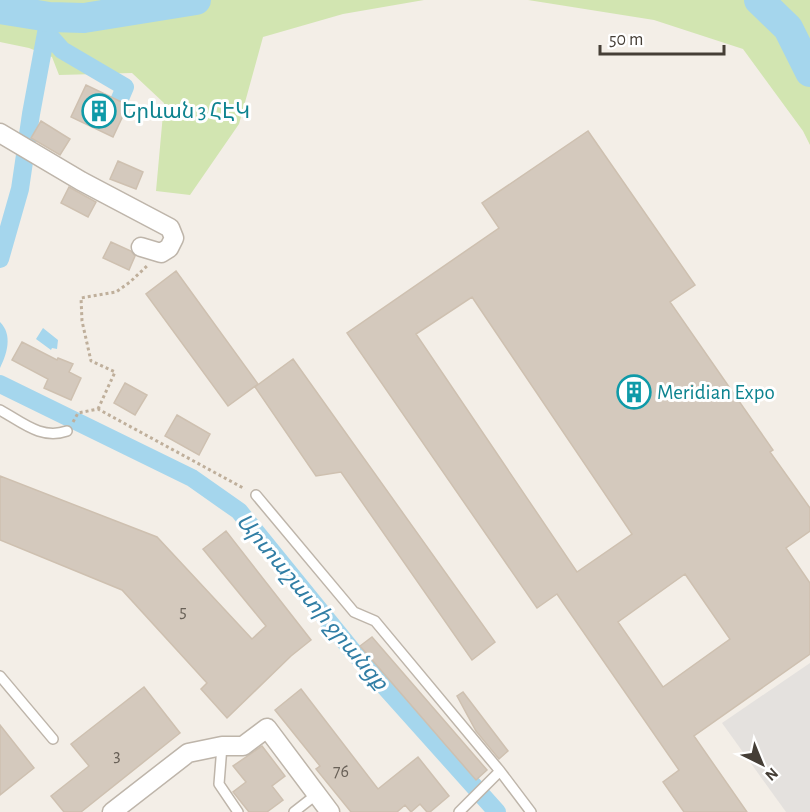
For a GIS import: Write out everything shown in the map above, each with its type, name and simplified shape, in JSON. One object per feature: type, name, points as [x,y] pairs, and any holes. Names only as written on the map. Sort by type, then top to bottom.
[{"type":"street","points":[[7,137],[81,181],[170,228],[174,238],[169,248],[161,253],[141,247]]},
{"type":"street","points":[[112,812],[188,753],[222,746],[243,746],[267,728],[330,812]]},
{"type":"lane","points":[[0,410],[44,434],[67,431]]},
{"type":"lane","points":[[256,495],[354,612],[375,621],[500,771],[531,812]]},
{"type":"lane","points":[[0,675],[53,739]]},
{"type":"lane","points":[[222,746],[219,784],[238,812]]},
{"type":"lane","points":[[459,812],[500,771]]},
{"type":"lane","points":[[294,812],[317,794]]},
{"type":"path","points":[[98,409],[114,372],[91,361],[82,321],[81,298],[116,292],[130,282]]},
{"type":"path","points":[[78,413],[98,409],[256,495]]},
{"type":"green space","points":[[0,0],[424,0],[343,14],[263,37],[239,124],[190,195],[156,191],[164,103],[132,73],[59,75],[52,57],[29,48],[0,42]]},
{"type":"green space","points":[[528,0],[810,0],[810,145],[803,131],[743,49],[654,20]]},
{"type":"shaded area","points":[[810,663],[810,812],[786,812],[722,723]]},
{"type":"water","points":[[0,322],[4,327],[8,345],[0,368]]},
{"type":"water","points":[[43,328],[58,340],[57,349],[52,348],[51,350],[36,339]]},
{"type":"building","name":"Երևան 3 ՀԷԿ","points":[[86,85],[128,105],[113,137],[71,117]]},
{"type":"building","points":[[41,121],[70,139],[60,155],[31,138]]},
{"type":"building","name":"Meridian Expo","points":[[588,131],[695,285],[670,302],[773,450],[770,452],[810,508],[810,531],[786,548],[810,583],[810,654],[694,736],[747,812],[684,812],[663,782],[679,770],[557,594],[537,608],[347,333],[499,228],[482,203]],"holes":[[[472,297],[632,534],[577,572],[416,334]],[[685,574],[730,639],[663,687],[618,622]]]},
{"type":"building","points":[[118,161],[143,172],[136,189],[110,179]]},
{"type":"building","points":[[69,187],[96,202],[88,217],[61,203]]},
{"type":"building","points":[[111,242],[131,251],[135,256],[129,270],[103,258]]},
{"type":"building","points":[[176,271],[258,384],[228,406],[146,294]]},
{"type":"building","points":[[22,342],[57,360],[58,358],[73,364],[69,372],[81,378],[71,400],[44,388],[48,379],[12,360]]},
{"type":"building","points":[[293,359],[495,642],[472,660],[341,472],[316,476],[255,387]]},
{"type":"building","points":[[125,383],[147,395],[135,415],[114,403]]},
{"type":"building","points":[[177,415],[210,434],[199,455],[165,436]]},
{"type":"building","points":[[0,476],[157,537],[252,639],[266,626],[203,549],[226,531],[311,640],[291,656],[227,718],[201,689],[207,683],[122,590],[0,540]]},
{"type":"building","points":[[372,637],[487,770],[476,780],[360,646]]},
{"type":"building","points":[[144,687],[180,733],[81,812],[64,812],[51,796],[89,766],[71,744]]},
{"type":"building","points":[[301,689],[378,789],[418,757],[449,796],[430,812],[427,812],[420,804],[411,812],[405,805],[397,812],[351,812],[316,769],[320,766],[275,710]]},
{"type":"building","points":[[463,692],[508,751],[499,759],[476,731],[457,696]]},
{"type":"building","points":[[0,725],[34,768],[0,795]]},
{"type":"building","points":[[262,746],[285,776],[272,786],[283,800],[267,812],[249,812],[233,792],[246,782],[233,766]]},
{"type":"waterway","points":[[0,9],[49,17],[84,18],[196,0]]},
{"type":"waterway","points":[[759,0],[788,28],[810,72]]},
{"type":"waterway","points":[[0,259],[20,189],[49,17]]},
{"type":"waterway","points":[[47,33],[62,50],[125,87],[119,101],[107,113]]},
{"type":"waterway","name":"Արտաշատի ջրանցք","points":[[0,384],[192,478],[239,511],[351,649],[497,812]]},
{"type":"place","name":"Երևան 3 ՀԷԿ","points":[[99,111]]},
{"type":"place","name":"Meridian Expo","points":[[634,392]]}]
